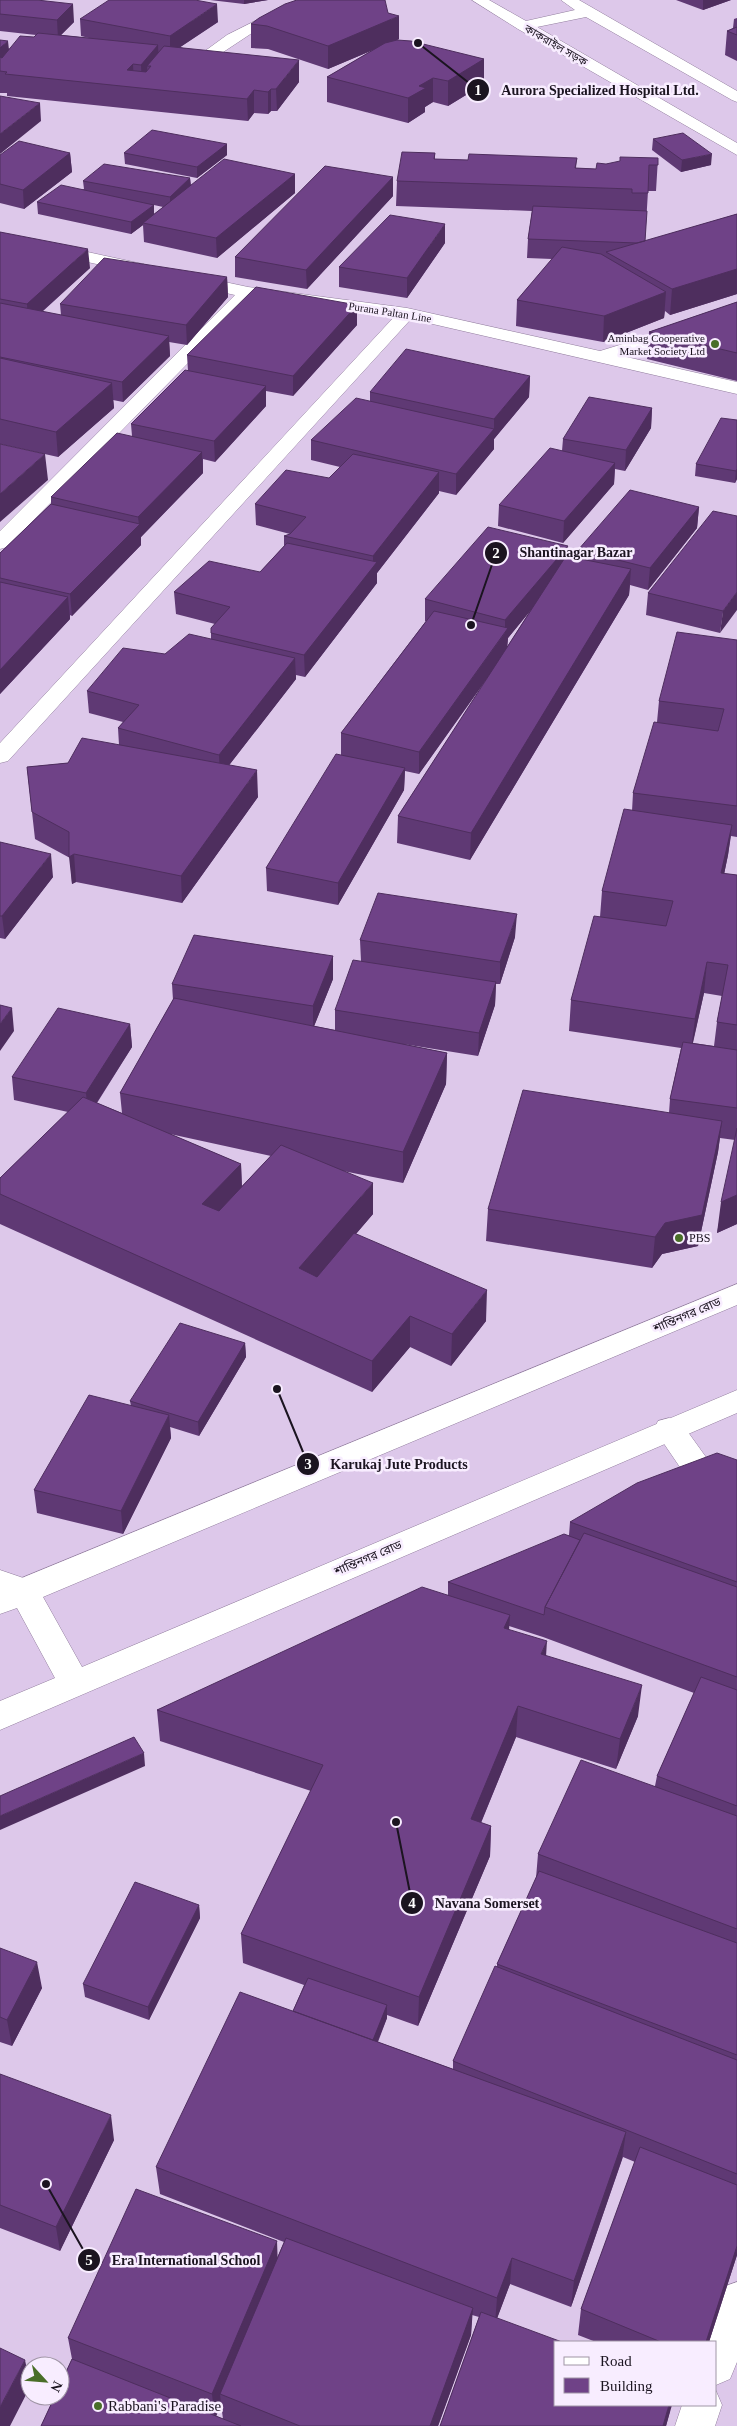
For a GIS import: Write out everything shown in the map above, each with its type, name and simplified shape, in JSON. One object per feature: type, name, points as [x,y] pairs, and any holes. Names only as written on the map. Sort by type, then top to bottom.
[{"type":"main road","points":[[191,67],[216,46],[309,0]]},
{"type":"main road","name":"কাকরাইল সড়ক","points":[[479,0],[737,150]]},
{"type":"main road","points":[[568,0],[737,97]]},
{"type":"main road","points":[[523,26],[587,12]]},
{"type":"main road","points":[[0,238],[153,271]]},
{"type":"main road","name":"Purana Paltan Line","points":[[172,276],[248,292],[407,312],[737,388]]},
{"type":"main road","points":[[0,543],[248,292]]},
{"type":"main road","points":[[0,756],[407,312]]},
{"type":"main road","points":[[603,356],[737,314]]},
{"type":"main road","name":"শান্তিনগর রোড","points":[[8,1592],[737,1294]]},
{"type":"main road","name":"শান্তিনগর রোড","points":[[0,1716],[737,1401]]},
{"type":"main road","points":[[669,1429],[697,1468],[737,1481]]},
{"type":"main road","points":[[8,1592],[74,1683]]},
{"type":"main road","points":[[717,2362],[737,2301]]},
{"type":"main road","points":[[695,2426],[702,2406]]},
{"type":"building","points":[[0,0],[37,0],[73,4],[57,20],[0,14]]},
{"type":"building","points":[[109,0],[195,0],[217,4],[170,36],[80,19]]},
{"type":"building","points":[[297,0],[385,0],[388,13],[399,16],[328,46],[267,26],[251,24],[285,4]]},
{"type":"building","points":[[737,27],[737,35],[727,31]]},
{"type":"building","points":[[38,33],[158,45],[141,65],[133,64],[127,70],[146,72],[151,66],[147,66],[164,46],[299,60],[276,89],[271,89],[268,92],[254,90],[247,99],[5,74],[7,72],[0,71],[0,57],[2,58],[20,36],[34,37]]},
{"type":"building","points":[[0,40],[8,41],[0,48]]},
{"type":"building","points":[[397,40],[411,41],[484,59],[448,81],[433,78],[419,86],[426,88],[408,98],[327,77],[385,43]]},
{"type":"building","points":[[0,96],[40,103],[0,134]]},
{"type":"building","points":[[152,130],[227,144],[197,167],[124,153]]},
{"type":"building","points":[[683,133],[712,154],[682,160],[653,139]]},
{"type":"building","points":[[19,141],[70,153],[23,190],[0,184],[0,155]]},
{"type":"building","points":[[402,152],[435,153],[434,159],[468,160],[469,154],[577,158],[575,168],[596,169],[597,163],[606,164],[620,161],[620,157],[658,158],[658,165],[649,165],[648,193],[632,193],[632,189],[397,181]]},
{"type":"building","points":[[224,159],[295,174],[216,238],[143,223]]},
{"type":"building","points":[[104,164],[190,178],[170,197],[83,181]]},
{"type":"building","points":[[325,166],[393,177],[306,270],[235,257]]},
{"type":"building","points":[[61,185],[154,205],[131,222],[37,202]]},
{"type":"building","points":[[533,206],[647,211],[645,241],[637,243],[528,239]]},
{"type":"building","points":[[737,214],[737,269],[672,289],[606,252]]},
{"type":"building","points":[[390,215],[445,224],[407,278],[339,267]]},
{"type":"building","points":[[0,232],[88,249],[27,304],[0,299]]},
{"type":"building","points":[[562,247],[601,254],[666,292],[604,316],[517,300]]},
{"type":"building","points":[[104,258],[227,277],[186,325],[60,304]]},
{"type":"building","points":[[256,287],[357,305],[293,376],[187,355]]},
{"type":"building","points":[[737,302],[737,353],[649,332]]},
{"type":"building","points":[[0,303],[169,336],[122,382],[0,357]]},
{"type":"building","points":[[406,349],[530,376],[494,419],[370,392]]},
{"type":"building","points":[[0,358],[112,383],[56,432],[0,419]]},
{"type":"building","points":[[185,370],[266,386],[214,441],[131,424]]},
{"type":"building","points":[[589,397],[652,408],[626,450],[563,439]]},
{"type":"building","points":[[356,398],[494,429],[456,474],[311,440]]},
{"type":"building","points":[[721,418],[737,420],[736,471],[696,464]]},
{"type":"building","points":[[117,433],[202,452],[138,517],[51,497]]},
{"type":"building","points":[[0,444],[45,454],[0,494]]},
{"type":"building","points":[[550,448],[615,463],[564,521],[499,505]]},
{"type":"building","points":[[353,454],[439,472],[373,556],[284,536],[290,534],[306,517],[255,504],[286,470],[329,478]]},
{"type":"building","points":[[630,490],[699,507],[650,568],[578,550]]},
{"type":"building","points":[[51,504],[140,524],[70,594],[0,578],[0,553]]},
{"type":"building","points":[[713,511],[737,516],[737,592],[723,611],[648,593]]},
{"type":"building","points":[[488,527],[568,546],[505,620],[425,599]]},
{"type":"building","points":[[287,543],[377,562],[304,655],[211,633],[211,628],[230,607],[174,592],[209,561],[260,572]]},
{"type":"building","points":[[566,556],[631,569],[471,833],[398,816]]},
{"type":"building","points":[[0,582],[68,597],[0,670]]},
{"type":"building","points":[[434,611],[508,628],[419,752],[341,733]]},
{"type":"building","points":[[677,632],[737,640],[737,806],[633,793],[654,722],[718,731],[724,709],[659,701]]},
{"type":"building","points":[[189,634],[295,658],[219,755],[118,728],[139,705],[87,691],[123,648],[165,654]]},
{"type":"building","points":[[82,738],[257,770],[181,876],[74,854],[69,857],[69,832],[32,812],[27,767],[68,763]]},
{"type":"building","points":[[336,754],[405,768],[338,883],[266,868]]},
{"type":"building","points":[[624,809],[732,825],[721,873],[737,875],[737,1025],[717,1022],[728,965],[707,962],[695,1019],[571,1000],[594,916],[666,926],[673,901],[602,891]]},
{"type":"building","points":[[0,842],[51,854],[2,916],[0,916]]},
{"type":"building","points":[[378,893],[517,914],[500,962],[360,940]]},
{"type":"building","points":[[194,935],[333,956],[313,1006],[172,984]]},
{"type":"building","points":[[353,960],[496,982],[479,1033],[335,1010]]},
{"type":"building","points":[[174,998],[447,1053],[403,1152],[120,1093]]},
{"type":"building","points":[[0,1005],[12,1008],[0,1024]]},
{"type":"building","points":[[58,1008],[130,1024],[86,1093],[12,1077]]},
{"type":"building","points":[[683,1042],[737,1050],[737,1108],[670,1099]]},
{"type":"building","points":[[523,1090],[722,1121],[702,1215],[665,1223],[655,1237],[488,1209]]},
{"type":"building","points":[[83,1097],[241,1164],[202,1204],[219,1211],[281,1145],[373,1183],[299,1268],[317,1277],[354,1233],[487,1290],[452,1334],[410,1316],[372,1361],[0,1194],[0,1178]]},
{"type":"building","points":[[737,1128],[737,1195],[721,1202]]},
{"type":"building","points":[[180,1323],[245,1343],[198,1422],[130,1401]]},
{"type":"building","points":[[89,1395],[169,1415],[121,1511],[34,1490]]},
{"type":"building","points":[[717,1453],[737,1460],[737,1582],[570,1522],[637,1483]]},
{"type":"building","points":[[584,1533],[737,1587],[737,1677],[545,1607]]},
{"type":"building","points":[[564,1534],[580,1540],[545,1607],[544,1615],[448,1582]]},
{"type":"building","points":[[422,1587],[510,1615],[504,1628],[547,1641],[541,1654],[642,1685],[620,1739],[518,1706],[471,1819],[491,1826],[419,1997],[241,1934],[323,1765],[157,1710]]},
{"type":"building","points":[[701,1677],[737,1690],[737,1806],[657,1776]]},
{"type":"building","points":[[134,1737],[144,1753],[0,1816],[0,1796]]},
{"type":"building","points":[[581,1760],[737,1816],[737,1929],[538,1854]]},
{"type":"building","points":[[539,1871],[737,1943],[737,2055],[497,1964]]},
{"type":"building","points":[[135,1882],[199,1905],[148,2007],[83,1984]]},
{"type":"building","points":[[0,1948],[37,1962],[7,2020],[0,2017]]},
{"type":"building","points":[[495,1966],[737,2060],[737,2174],[453,2061]]},
{"type":"building","points":[[308,1978],[387,2005],[373,2040],[293,2011]]},
{"type":"building","points":[[240,1992],[626,2132],[574,2281],[512,2258],[497,2298],[156,2167]]},
{"type":"building","points":[[0,2074],[111,2115],[56,2227],[0,2205]]},
{"type":"building","points":[[640,2147],[737,2185],[737,2246],[706,2341],[659,2341],[581,2309]]},
{"type":"building","points":[[136,2189],[277,2241],[212,2394],[68,2338]]},
{"type":"building","points":[[286,2238],[473,2308],[430,2426],[300,2426],[220,2394]]},
{"type":"building","points":[[481,2312],[559,2341],[554,2341],[554,2406],[669,2406],[663,2426],[440,2426]]},
{"type":"building","points":[[0,2348],[20,2358],[20,2369],[0,2407]]},
{"type":"building","points":[[72,2359],[241,2426],[41,2426],[50,2406],[70,2406],[70,2363]]},
{"type":"place","name":"Aurora Specialized Hospital Ltd.","points":[[418,43]]},
{"type":"place","name":"Aminbag Cooperative Market Society Ltd","points":[[715,344]]},
{"type":"place","name":"Shantinagar Bazar","points":[[471,625]]},
{"type":"place","name":"PBS","points":[[679,1238]]},
{"type":"place","name":"Karukaj Jute Products","points":[[277,1389]]},
{"type":"place","name":"Navana Somerset","points":[[396,1822]]},
{"type":"place","name":"Era International School","points":[[46,2184]]},
{"type":"place","name":"Rabbani's Paradise","points":[[98,2406]]}]
